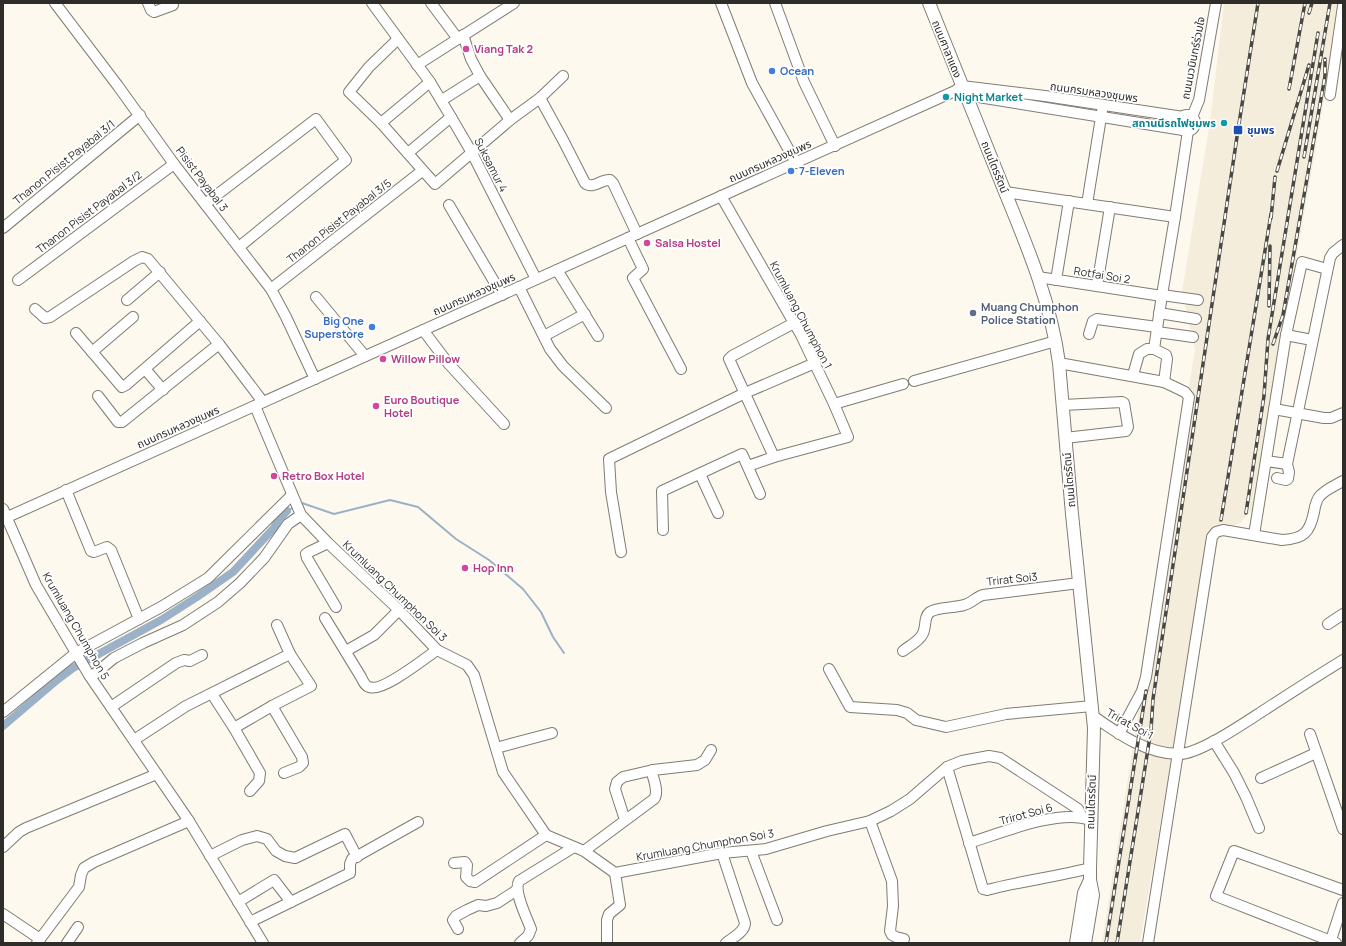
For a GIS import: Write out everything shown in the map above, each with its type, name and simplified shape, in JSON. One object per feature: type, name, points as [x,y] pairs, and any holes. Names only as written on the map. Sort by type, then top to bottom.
[{"type":"main road","name":"ถนนศาลาแดง","points":[[929,3],[961,91]]},
{"type":"main road","name":"ถนนไตรรัตน์","points":[[961,91],[1005,192],[1038,277],[1049,310],[1056,341],[1093,717],[1088,816],[1090,874]]},
{"type":"main road","points":[[1076,943],[1084,893],[1090,874]]},
{"type":"main road","points":[[1085,943],[1093,895],[1090,874]]},
{"type":"street","name":"Pisist Payabal 3","points":[[55,3],[140,115],[174,164],[271,289],[315,379]]},
{"type":"street","points":[[148,3],[151,10],[154,12],[173,5]]},
{"type":"street","name":"Suksamur 4","points":[[372,3],[442,100],[472,152],[536,279]]},
{"type":"street","points":[[431,3],[460,37],[480,76],[510,120]]},
{"type":"street","points":[[417,65],[514,3]]},
{"type":"street","points":[[721,3],[752,83],[796,163]]},
{"type":"street","points":[[775,3],[804,82],[834,146]]},
{"type":"street","name":"ถนนนวมินทร์ร่วมใจ","points":[[1185,131],[1193,129],[1195,125],[1194,120],[1187,117],[1199,100],[1216,3]]},
{"type":"street","points":[[1330,95],[1343,6]]},
{"type":"street","points":[[398,39],[369,67],[349,92],[380,123],[435,184],[510,120],[540,98],[563,76]]},
{"type":"street","points":[[442,100],[480,76]]},
{"type":"street","points":[[380,123],[430,82]]},
{"type":"street","name":"ถนนกรมหลวงชุมพร","points":[[961,91],[1042,107],[1185,131]]},
{"type":"street","name":"ถนนกรมหลวงชุมพร","points":[[4,515],[66,490],[721,196],[961,91],[1045,96],[1187,117]]},
{"type":"street","points":[[1042,107],[1045,96]]},
{"type":"street","points":[[540,98],[585,183],[588,186],[592,186],[606,179],[610,180],[613,184],[643,269],[633,278],[681,369]]},
{"type":"street","points":[[1087,204],[1103,105]]},
{"type":"street","name":"Thanon Pisist Payabal 3/1","points":[[3,228],[140,115]]},
{"type":"street","points":[[408,153],[451,117]]},
{"type":"street","points":[[205,204],[316,119],[346,160],[239,247]]},
{"type":"street","points":[[1154,349],[1175,217],[1185,131]]},
{"type":"street","name":"Thanon Pisist Payabal 3/2","points":[[18,280],[174,164]]},
{"type":"street","name":"Thanon Pisist Payabal 3/5","points":[[271,289],[422,171]]},
{"type":"street","points":[[1005,192],[1175,217]]},
{"type":"street","name":"Krumluang Chumphon 1","points":[[721,196],[794,323],[834,404],[848,437],[774,457]]},
{"type":"street","points":[[1056,280],[1069,201]]},
{"type":"street","points":[[448,205],[502,295]]},
{"type":"street","points":[[1097,286],[1110,207]]},
{"type":"street","points":[[1277,478],[1288,479],[1289,472],[1287,464],[1327,269],[1333,253],[1343,245]]},
{"type":"street","name":"Krumluang Chumphon Soi 3","points":[[35,309],[45,318],[50,317],[134,261],[142,257],[148,259],[219,344],[259,404],[293,497],[301,514],[328,543],[399,610],[437,650],[471,669],[503,772],[546,835]]},
{"type":"street","points":[[1254,535],[1286,335],[1302,262],[1327,269]]},
{"type":"street","points":[[557,270],[598,336]]},
{"type":"street","points":[[126,300],[160,272]]},
{"type":"street","name":"Rotfai Soi 2","points":[[1038,277],[1198,300]]},
{"type":"street","points":[[519,287],[550,349],[563,366],[606,408]]},
{"type":"street","points":[[316,297],[365,356]]},
{"type":"street","points":[[1159,313],[1196,319]]},
{"type":"street","points":[[544,336],[585,314]]},
{"type":"street","points":[[92,352],[133,317]]},
{"type":"street","points":[[1089,334],[1093,321],[1097,319],[1194,337]]},
{"type":"street","points":[[76,333],[122,387],[200,321]]},
{"type":"street","points":[[748,466],[774,457],[729,360],[732,356],[794,323]]},
{"type":"street","points":[[423,330],[448,363],[504,424]]},
{"type":"street","points":[[1286,335],[1312,340]]},
{"type":"street","points":[[914,381],[1056,341]]},
{"type":"street","points":[[98,396],[118,422],[122,422],[219,344]]},
{"type":"street","points":[[1133,375],[1139,354],[1147,349],[1154,349],[1166,355],[1167,359],[1164,382]]},
{"type":"street","points":[[621,552],[611,492],[609,459],[745,393],[814,363]]},
{"type":"street","points":[[1059,363],[1133,375],[1164,382],[1186,392],[1189,397],[1146,677],[1142,691],[1119,734]]},
{"type":"street","points":[[145,369],[163,390]]},
{"type":"street","points":[[834,404],[903,384]]},
{"type":"street","points":[[1063,406],[1122,402],[1124,404],[1128,427],[1126,431],[1065,438]]},
{"type":"street","points":[[1274,409],[1324,418],[1331,418],[1343,413]]},
{"type":"street","points":[[663,530],[662,491],[742,454],[760,494]]},
{"type":"street","points":[[1266,461],[1287,464]]},
{"type":"street","points":[[700,474],[718,513]]},
{"type":"street","points":[[1148,943],[1179,755],[1212,537],[1216,532],[1223,530],[1282,540],[1304,534],[1312,524],[1316,502],[1319,497],[1343,481]]},
{"type":"street","points":[[66,490],[90,549],[94,552],[107,547],[111,550],[140,618]]},
{"type":"street","points":[[3,712],[77,654],[161,607],[208,578],[293,497]]},
{"type":"street","points":[[90,676],[114,658],[144,642],[183,625],[218,602],[240,583],[264,558],[288,524],[301,514]]},
{"type":"street","name":"Krumluang Chumphon 5","points":[[4,515],[36,585],[90,676],[189,822],[263,943]]},
{"type":"street","points":[[328,543],[306,554],[336,608]]},
{"type":"street","name":"Trirat Soi3","points":[[903,651],[917,641],[923,634],[926,616],[935,610],[965,605],[974,601],[983,594],[1079,583]]},
{"type":"street","points":[[346,651],[374,634],[399,610]]},
{"type":"street","points":[[1328,624],[1343,614]]},
{"type":"street","points":[[325,618],[366,686],[370,688],[376,688],[391,682],[437,650]]},
{"type":"street","points":[[234,728],[311,686],[290,654],[277,625]]},
{"type":"street","points":[[134,740],[186,706],[290,654]]},
{"type":"street","points":[[111,707],[176,663],[184,660],[190,661],[202,655]]},
{"type":"street","points":[[1179,755],[1198,750],[1214,741],[1343,660]]},
{"type":"street","points":[[829,669],[850,707],[897,710],[907,713],[916,720],[928,724],[946,727],[1006,714],[1093,717]]},
{"type":"street","points":[[212,694],[260,773],[259,781],[250,791]]},
{"type":"street","points":[[272,706],[302,757],[303,763],[299,767],[284,773]]},
{"type":"street","name":"Trirat Soi 1","points":[[1093,717],[1138,745],[1154,751],[1179,755]]},
{"type":"street","points":[[496,748],[552,733]]},
{"type":"street","points":[[1310,734],[1343,829]]},
{"type":"street","points":[[1214,741],[1234,773],[1259,828]]},
{"type":"street","points":[[625,820],[615,789],[617,782],[623,777],[653,770],[697,765],[705,760],[711,750]]},
{"type":"street","points":[[1261,778],[1316,752]]},
{"type":"street","name":"Krumluang Chumphon Soi 3","points":[[615,874],[722,853],[766,849],[827,831],[870,821],[891,812],[947,767],[962,761],[989,756],[1000,758],[1088,816]]},
{"type":"street","points":[[947,767],[983,889],[987,890],[1012,883],[1067,874],[1090,874]]},
{"type":"street","points":[[584,851],[656,796],[657,791],[652,773],[653,770]]},
{"type":"street","points":[[3,847],[19,832],[26,828],[157,774]]},
{"type":"street","name":"Trirot Soi 6","points":[[969,843],[1053,817],[1088,816]]},
{"type":"street","points":[[870,821],[892,881],[893,906],[890,931],[896,938],[904,939]]},
{"type":"street","points":[[3,914],[38,941],[79,887],[82,871],[88,864],[189,822]]},
{"type":"street","points":[[250,922],[350,873],[350,864],[352,859],[418,822]]},
{"type":"street","points":[[210,856],[242,840],[257,836],[267,839],[276,851],[284,856],[295,858],[345,834],[357,856]]},
{"type":"street","points":[[454,863],[465,862],[466,877],[470,881],[475,882],[546,835],[584,851],[615,874],[620,905],[609,914],[606,920],[607,943]]},
{"type":"street","points":[[520,943],[528,936],[531,929],[517,890],[519,881],[574,847]]},
{"type":"street","points":[[751,851],[777,920]]},
{"type":"street","points":[[1343,890],[1234,851],[1216,896],[1332,942],[1343,903]]},
{"type":"street","points":[[722,853],[745,923],[743,930],[726,943]]},
{"type":"street","points":[[238,902],[274,880],[291,902]]},
{"type":"street","points":[[458,929],[453,920],[456,916],[478,905],[486,906],[496,903],[517,890]]},
{"type":"street","points":[[67,943],[78,927]]},
{"type":"shaded area","points":[[1224,3],[1341,3],[1252,511],[1240,523],[1209,536],[1140,943],[1102,943],[1162,549],[1195,350],[1182,291],[1210,122]]},
{"type":"waterway","points":[[300,504],[302,503],[334,514],[390,500],[418,507],[456,539],[489,560],[523,589],[541,612],[553,637],[564,653]]},
{"type":"waterway","points":[[287,511],[294,507]]},
{"type":"waterway","points":[[3,726],[73,668],[161,620],[233,572],[274,528],[279,519],[287,511]]},
{"type":"railway","points":[[1117,943],[1151,730],[1153,699],[1258,3]]},
{"type":"railway","points":[[1289,89],[1305,3]]},
{"type":"railway","points":[[1309,13],[1312,3]]},
{"type":"railway","points":[[1304,157],[1330,3]]},
{"type":"railway","points":[[1246,513],[1264,396],[1268,339],[1318,33]]},
{"type":"railway","points":[[1273,344],[1283,315],[1325,76],[1325,59]]},
{"type":"railway","points":[[1277,171],[1309,65]]},
{"type":"railway","points":[[1271,218],[1275,177]]},
{"type":"railway","points":[[1221,520],[1271,214]]},
{"type":"railway","points":[[1269,306],[1270,246]]},
{"type":"railway","points":[[1106,943],[1146,691]]},
{"type":"place","name":"Viang Tak 2","points":[[466,49]]},
{"type":"place","name":"Ocean","points":[[772,71]]},
{"type":"place","name":"Night Market","points":[[946,97]]},
{"type":"place","name":"สถานนีรถไฟชุมพร","points":[[1224,123]]},
{"type":"place","name":"ชุมพร","points":[[1238,130]]},
{"type":"place","name":"7-Eleven","points":[[791,171]]},
{"type":"place","name":"Salsa Hostel","points":[[647,243]]},
{"type":"place","name":"Muang Chumphon Police Station","points":[[973,313]]},
{"type":"place","name":"Big One Superstore","points":[[372,327]]},
{"type":"place","name":"Willow Pillow","points":[[383,359]]},
{"type":"place","name":"Euro Boutique Hotel","points":[[376,406]]},
{"type":"place","name":"Retro Box Hotel","points":[[274,476]]},
{"type":"place","name":"Hop Inn","points":[[465,568]]}]
